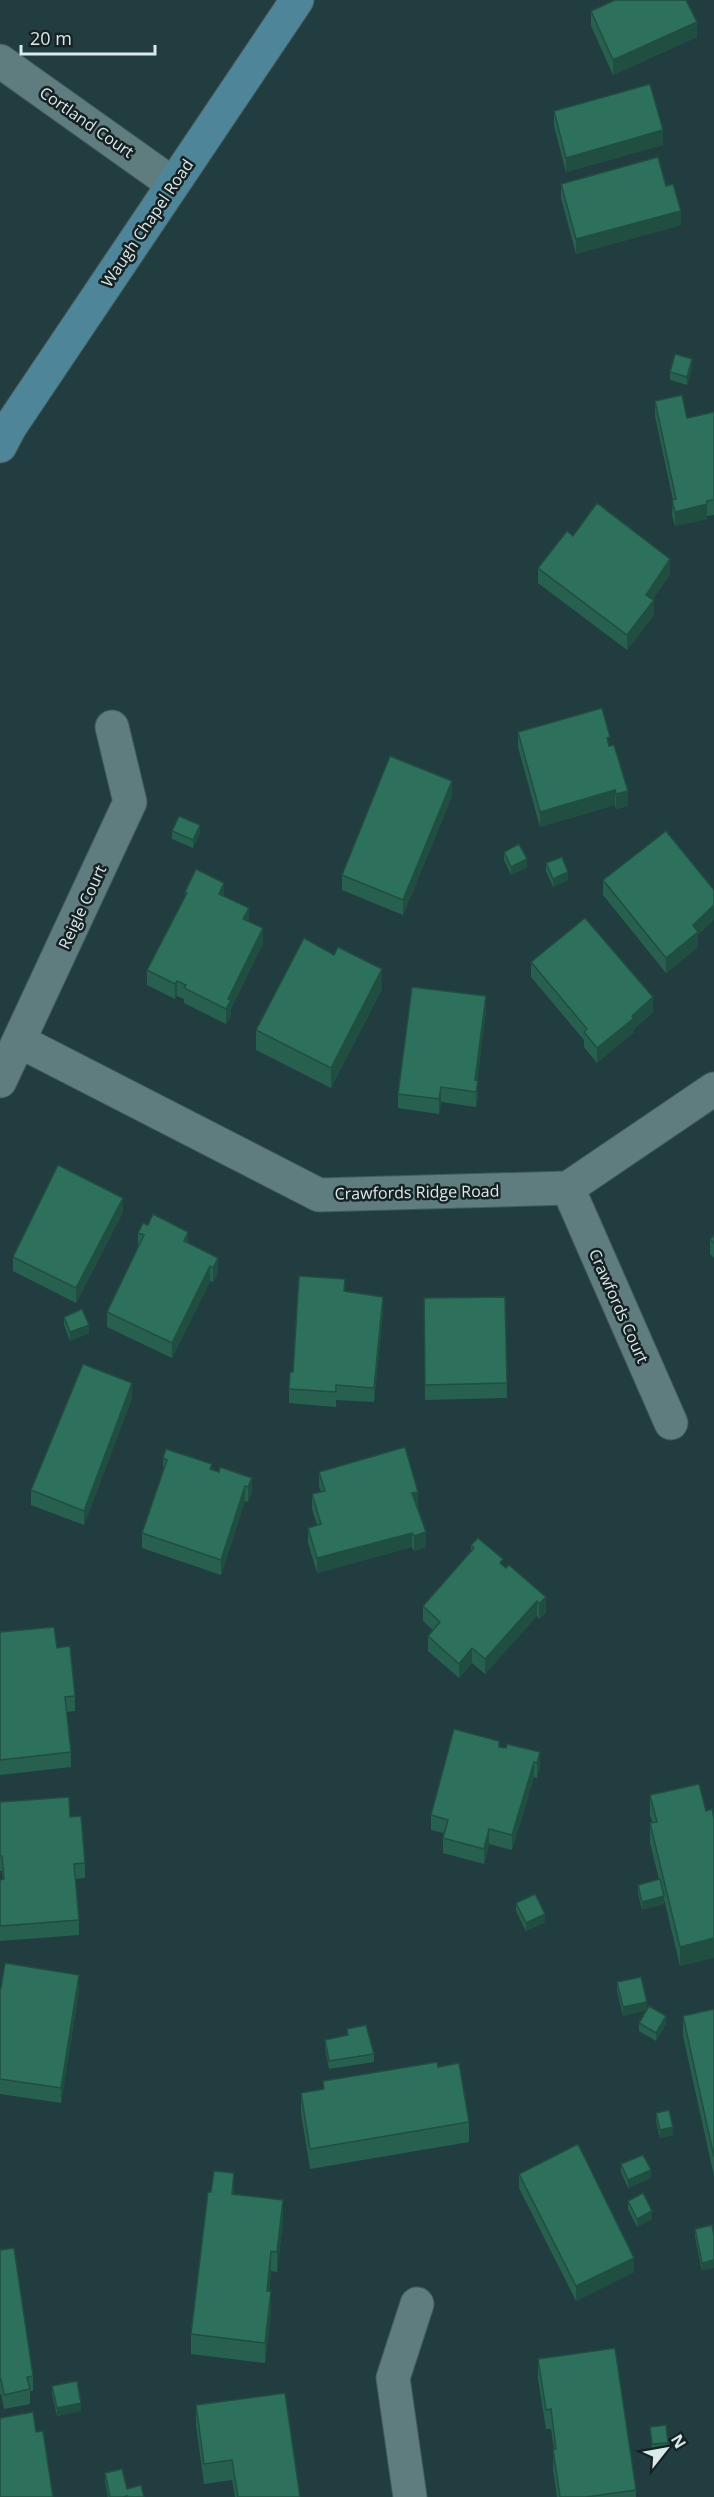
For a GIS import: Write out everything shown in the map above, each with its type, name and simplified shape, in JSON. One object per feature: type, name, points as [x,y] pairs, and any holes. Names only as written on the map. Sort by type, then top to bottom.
[{"type":"main road","name":"Waugh Chapel Road","points":[[0,446],[9,426],[297,0]]},
{"type":"street","name":"Cortland Court","points":[[0,61],[173,184]]},
{"type":"street","name":"Reigle Court","points":[[0,1081],[130,802],[112,727]]},
{"type":"street","name":"Crawfords Ridge Road","points":[[19,1041],[319,1195],[568,1188]]},
{"type":"street","points":[[568,1188],[714,1089]]},
{"type":"street","name":"Crawfords Court","points":[[568,1188],[671,1423]]},
{"type":"street","points":[[410,2497],[393,2378],[417,2304]]},
{"type":"building","points":[[615,0],[686,0],[697,22],[613,60],[591,11]]},
{"type":"building","points":[[650,84],[663,130],[566,158],[554,111]]},
{"type":"building","points":[[658,157],[666,186],[673,184],[681,211],[576,239],[561,184]]},
{"type":"building","points":[[675,354],[692,359],[687,377],[670,372]]},
{"type":"building","points":[[682,395],[687,418],[714,412],[714,500],[675,512],[672,500],[676,499],[655,401]]},
{"type":"building","points":[[597,503],[670,559],[646,595],[654,600],[627,635],[538,568],[567,531],[573,536]]},
{"type":"building","points":[[602,708],[610,737],[607,738],[609,746],[614,745],[628,791],[616,794],[615,790],[540,812],[518,732]]},
{"type":"building","points":[[390,756],[452,781],[403,900],[342,875]]},
{"type":"building","points":[[179,816],[200,825],[193,840],[172,831]]},
{"type":"building","points":[[666,831],[714,890],[714,905],[693,925],[698,932],[666,958],[603,880]]},
{"type":"building","points":[[519,844],[527,859],[511,867],[504,852]]},
{"type":"building","points":[[562,857],[568,872],[553,879],[546,863]]},
{"type":"building","points":[[196,869],[224,883],[219,894],[249,908],[243,919],[263,928],[228,999],[231,1000],[226,1009],[184,988],[186,985],[177,981],[175,984],[147,970],[187,893],[185,892]]},
{"type":"building","points":[[585,918],[653,997],[632,1016],[634,1018],[597,1048],[584,1032],[587,1029],[531,962]]},
{"type":"building","points":[[304,938],[334,955],[338,947],[382,969],[331,1068],[256,1030]]},
{"type":"building","points":[[412,987],[486,996],[475,1080],[478,1081],[476,1092],[441,1087],[439,1099],[398,1094]]},
{"type":"building","points":[[58,1165],[123,1198],[76,1288],[13,1257]]},
{"type":"building","points":[[153,1214],[188,1232],[184,1241],[218,1258],[213,1268],[210,1266],[172,1343],[107,1312],[144,1235],[138,1233],[143,1223],[148,1225]]},
{"type":"building","points":[[299,1276],[345,1279],[344,1291],[383,1297],[374,1388],[336,1385],[336,1392],[289,1389],[290,1372],[293,1372]]},
{"type":"building","points":[[505,1297],[507,1383],[425,1385],[424,1298]]},
{"type":"building","points":[[82,1309],[89,1325],[70,1332],[64,1317]]},
{"type":"building","points":[[83,1364],[132,1383],[84,1511],[31,1490]]},
{"type":"building","points":[[405,1447],[418,1492],[412,1493],[426,1532],[414,1536],[412,1533],[317,1558],[308,1528],[321,1524],[312,1494],[325,1491],[319,1472]]},
{"type":"building","points":[[166,1449],[212,1464],[210,1469],[219,1472],[220,1467],[252,1478],[248,1487],[245,1486],[221,1560],[142,1533],[167,1460],[163,1458]]},
{"type":"building","points":[[478,1538],[503,1559],[500,1563],[506,1568],[509,1565],[546,1597],[539,1604],[537,1601],[485,1659],[472,1648],[459,1664],[428,1636],[440,1622],[423,1606],[474,1548],[471,1545]]},
{"type":"building","points":[[54,1627],[57,1648],[70,1646],[75,1696],[65,1697],[71,1752],[0,1760],[0,1632]]},
{"type":"building","points":[[454,1729],[499,1741],[499,1747],[506,1748],[507,1744],[540,1752],[537,1763],[534,1762],[512,1835],[489,1829],[484,1849],[443,1838],[448,1820],[431,1815]]},
{"type":"building","points":[[699,1784],[706,1811],[712,1809],[714,1819],[714,1938],[680,1947],[650,1823],[657,1822],[650,1795]]},
{"type":"building","points":[[69,1797],[70,1817],[81,1816],[85,1863],[74,1864],[79,1920],[0,1926],[0,1880],[4,1879],[2,1856],[0,1856],[0,1802]]},
{"type":"building","points":[[660,1879],[664,1896],[642,1902],[638,1885]]},
{"type":"building","points":[[535,1894],[545,1914],[526,1923],[516,1903]]},
{"type":"building","points":[[5,1963],[79,1975],[61,2088],[0,2079],[0,1988]]},
{"type":"building","points":[[641,1977],[647,2002],[623,2007],[617,1982]]},
{"type":"building","points":[[649,2006],[666,2016],[656,2033],[639,2023]]},
{"type":"building","points":[[714,2009],[714,2157],[683,2016]]},
{"type":"building","points":[[366,2025],[374,2054],[329,2061],[325,2040],[348,2035],[347,2029]]},
{"type":"building","points":[[437,2062],[438,2067],[459,2063],[469,2122],[310,2149],[301,2093],[324,2089],[323,2081]]},
{"type":"building","points":[[669,2110],[673,2127],[660,2130],[656,2113]]},
{"type":"building","points":[[578,2144],[634,2258],[576,2286],[519,2174]]},
{"type":"building","points":[[643,2155],[651,2170],[628,2180],[621,2164]]},
{"type":"building","points":[[214,2171],[234,2173],[232,2194],[283,2200],[277,2252],[271,2251],[267,2291],[271,2291],[265,2343],[191,2334],[208,2192],[211,2192]]},
{"type":"building","points":[[643,2193],[652,2211],[637,2219],[628,2201]]},
{"type":"building","points":[[712,2225],[714,2260],[702,2263],[695,2229]]},
{"type":"building","points":[[14,2248],[33,2376],[27,2377],[30,2389],[4,2395],[0,2379],[0,2250]]},
{"type":"building","points":[[615,2348],[636,2490],[586,2497],[560,2497],[553,2449],[556,2449],[551,2409],[546,2410],[538,2359]]},
{"type":"building","points":[[77,2381],[81,2403],[57,2408],[52,2386]]},
{"type":"building","points":[[285,2393],[300,2497],[238,2497],[232,2460],[204,2464],[196,2405]]},
{"type":"building","points":[[33,2412],[36,2432],[43,2431],[53,2497],[0,2497],[0,2418]]},
{"type":"building","points":[[666,2425],[668,2443],[652,2444],[650,2427]]},
{"type":"building","points":[[122,2469],[127,2489],[141,2485],[144,2497],[110,2497],[105,2473]]}]
